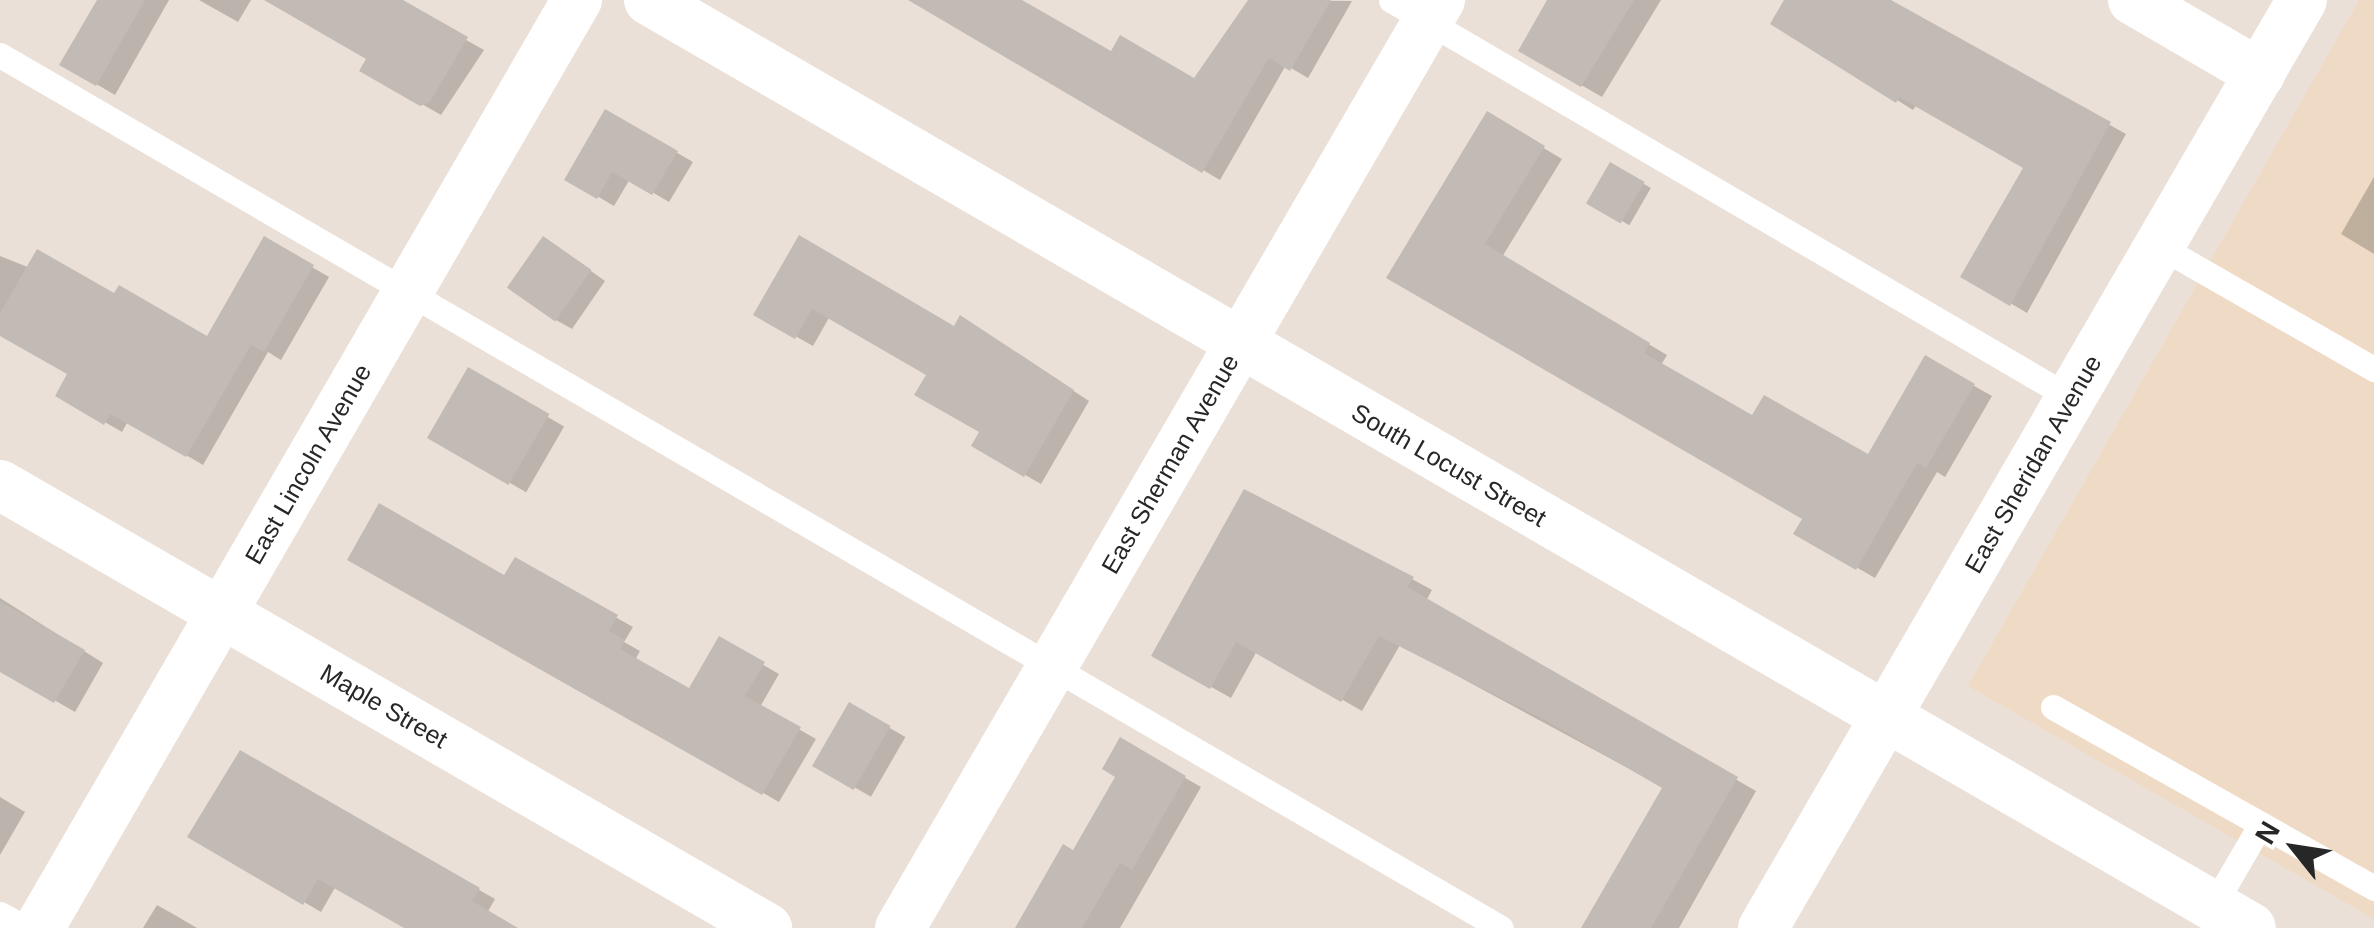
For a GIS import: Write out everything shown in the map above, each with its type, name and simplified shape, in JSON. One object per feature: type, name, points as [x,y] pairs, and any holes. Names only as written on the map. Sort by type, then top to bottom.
[{"type":"street","name":"East Lincoln Avenue","points":[[39,928],[577,0]]},
{"type":"street","name":"South Locust Street","points":[[650,0],[2232,917]]},
{"type":"street","points":[[2133,0],[2260,74]]},
{"type":"street","name":"East Sheridan Avenue","points":[[1763,928],[2302,0]]},
{"type":"street","name":"East Sherman Avenue","points":[[900,928],[1240,344],[1420,7]]},
{"type":"street","name":"Maple Street","points":[[0,484],[767,928]]},
{"type":"lane","points":[[1420,7],[2071,398]]},
{"type":"lane","points":[[0,55],[1501,928]]},
{"type":"lane","points":[[2159,246],[2374,369]]},
{"type":"lane","points":[[2053,706],[2369,885]]},
{"type":"lane","points":[[2232,917],[2261,824]]},
{"type":"lane","points":[[0,914],[24,928]]},
{"type":"shaded area","points":[[2359,0],[2374,0],[2374,919],[1968,686]]},
{"type":"building","points":[[97,0],[145,0],[96,86],[59,65]]},
{"type":"building","points":[[264,0],[403,0],[468,37],[430,102],[420,106],[359,71],[366,59]]},
{"type":"building","points":[[908,0],[1022,0],[1111,51],[1120,35],[1194,78],[1248,0],[1331,0],[1290,71],[1269,58],[1202,173]]},
{"type":"building","points":[[1547,0],[1634,0],[1581,87],[1518,51]]},
{"type":"building","points":[[1784,0],[1891,0],[2111,122],[2010,306],[1960,277],[2023,168],[1899,97],[1896,103],[1770,24]]},
{"type":"building","points":[[605,109],[678,151],[652,195],[612,172],[597,199],[564,180]]},
{"type":"building","points":[[1487,111],[1545,146],[1485,244],[1650,343],[1644,353],[1752,415],[1764,395],[1868,454],[1925,355],[1975,384],[1926,468],[1917,463],[1856,570],[1793,534],[1802,519],[1386,278]]},
{"type":"building","points":[[1610,162],[1645,182],[1621,224],[1586,204]]},
{"type":"building","points":[[799,235],[954,326],[960,315],[1074,390],[1024,477],[971,446],[979,432],[914,395],[926,375],[812,309],[795,339],[753,315]]},
{"type":"building","points":[[264,236],[314,265],[264,352],[251,345],[186,457],[110,414],[104,425],[55,396],[67,374],[0,336],[0,313],[37,249],[114,293],[119,285],[207,336]]},
{"type":"building","points":[[543,236],[591,270],[555,321],[507,288]]},
{"type":"building","points":[[468,367],[549,414],[508,485],[427,438]]},
{"type":"building","points":[[1244,489],[1414,577],[1407,587],[1738,777],[1651,928],[1581,928],[1662,788],[1543,719],[1379,636],[1341,702],[1236,642],[1210,689],[1151,656]]},
{"type":"building","points":[[379,503],[504,575],[515,557],[618,615],[609,631],[625,640],[620,649],[689,688],[719,636],[765,662],[745,696],[801,727],[762,795],[347,560]]},
{"type":"building","points":[[0,601],[85,650],[54,703],[0,672]]},
{"type":"building","points":[[849,702],[891,726],[854,790],[812,766]]},
{"type":"building","points":[[1120,737],[1186,776],[1132,870],[1120,863],[1082,928],[1015,928],[1063,844],[1073,850],[1115,777],[1102,769]]},
{"type":"building","points":[[240,750],[480,888],[472,901],[518,928],[404,928],[318,879],[303,905],[187,837]]}]
